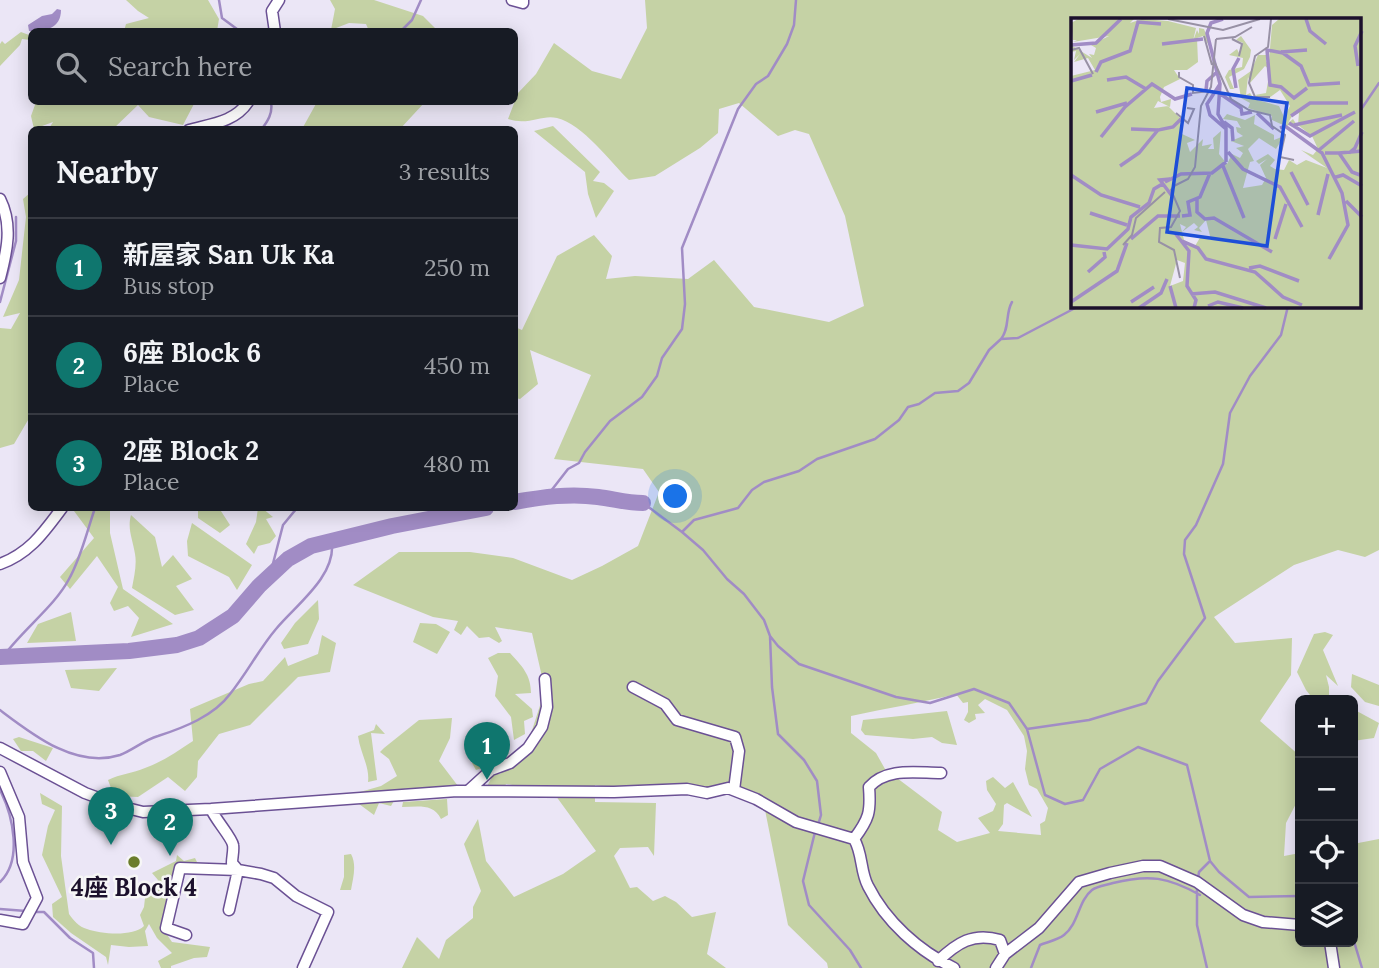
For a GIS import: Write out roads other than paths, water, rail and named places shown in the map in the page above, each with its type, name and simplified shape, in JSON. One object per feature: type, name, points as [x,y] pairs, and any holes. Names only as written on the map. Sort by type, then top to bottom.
[{"type":"street","points":[[274,28],[272,11],[279,0]]},
{"type":"street","points":[[512,0],[523,3],[523,0]]},
{"type":"street","points":[[205,126],[224,121],[239,113],[246,105]]},
{"type":"street","points":[[0,199],[5,209],[9,231],[0,278]]},
{"type":"street","points":[[0,564],[25,552],[48,529],[60,511]]},
{"type":"street","points":[[468,790],[491,769],[510,763],[527,748],[542,727],[547,707],[545,679]]},
{"type":"street","points":[[634,687],[665,704],[677,720],[735,737],[739,751],[734,790]]},
{"type":"street","points":[[0,748],[85,793],[143,812],[468,790],[614,792],[687,789],[707,793],[728,788],[756,799],[796,822],[854,839],[860,849],[864,877],[892,921],[922,951],[954,968]]},
{"type":"street","points":[[0,772],[19,817],[23,862],[37,898],[23,923],[0,920]]},
{"type":"street","points":[[854,839],[867,821],[871,807],[869,786],[876,779],[895,773],[940,773]]},
{"type":"street","points":[[211,809],[231,838],[232,863],[238,870]]},
{"type":"street","points":[[996,968],[1005,954],[1039,928],[1079,882],[1143,866],[1160,866],[1174,871],[1204,886],[1243,915],[1263,922],[1295,925]]},
{"type":"street","points":[[186,935],[166,928],[180,868],[238,870],[274,878],[296,897],[328,912],[303,968]]},
{"type":"street","points":[[229,910],[238,870]]},
{"type":"street","points":[[938,961],[960,942],[978,936],[1000,940],[1005,954]]},
{"type":"street","points":[[1332,947],[1334,968]]},
{"type":"waterway","points":[[219,0],[222,18],[236,28]]},
{"type":"waterway","points":[[404,28],[412,20],[421,0]]},
{"type":"waterway","points":[[547,496],[568,469],[579,463],[610,421],[642,397],[657,376],[662,358],[682,329],[685,304],[682,248],[738,109],[756,84],[768,76],[787,44],[794,25],[796,0]]},
{"type":"waterway","points":[[1362,108],[1379,83]]},
{"type":"waterway","points":[[263,126],[269,117],[271,105]]},
{"type":"waterway","points":[[0,302],[16,241],[16,217]]},
{"type":"waterway","points":[[1001,339],[1006,330],[1012,302]]},
{"type":"waterway","points":[[683,531],[694,520],[738,508],[752,490],[764,482],[799,471],[817,459],[875,439],[899,420],[908,407],[919,404],[935,393],[958,391],[969,383],[989,350],[1001,339],[1018,338],[1075,308]]},
{"type":"waterway","points":[[1027,729],[1089,720],[1146,703],[1158,681],[1205,618],[1184,554],[1185,540],[1196,525],[1223,464],[1230,413],[1250,376],[1281,335],[1288,308]]},
{"type":"waterway","points":[[518,501],[577,495],[643,503]]},
{"type":"waterway","points":[[643,503],[703,550],[764,620],[770,636],[772,687],[778,734],[804,760],[817,781],[821,815],[818,825]]},
{"type":"waterway","points":[[2,658],[63,589],[77,562],[94,511]]},
{"type":"waterway","points":[[270,575],[283,525],[295,511]]},
{"type":"waterway","points":[[0,657],[129,651],[177,645],[199,638],[233,616],[259,586],[288,559],[311,546],[392,526],[470,511]]},
{"type":"waterway","points":[[0,710],[26,730],[71,754],[104,758],[120,755],[197,720],[223,702],[270,637],[321,579],[331,555],[332,543]]},
{"type":"waterway","points":[[770,636],[799,664],[896,697],[930,703],[974,689],[1009,703],[1027,729],[1045,795],[1065,804],[1083,800],[1100,769],[1138,747],[1187,765],[1210,861],[1219,872],[1249,897],[1295,896]]},
{"type":"waterway","points":[[0,790],[9,812],[14,838],[12,862],[0,882]]},
{"type":"waterway","points":[[815,832],[803,881],[809,905],[850,950],[861,968]]},
{"type":"waterway","points":[[1198,879],[1199,872],[1209,862]]},
{"type":"waterway","points":[[1031,968],[1040,945],[1059,938],[1069,930],[1092,890],[1126,880],[1148,878],[1178,884],[1200,895]]},
{"type":"waterway","points":[[1197,886],[1197,925],[1207,968]]},
{"type":"waterway","points":[[0,909],[26,911]]},
{"type":"waterway","points":[[32,912],[44,912],[70,938],[93,953],[94,968]]},
{"type":"waterway","points":[[1356,947],[1362,968]]},
{"type":"place","name":"新屋家 San Uk Ka","points":[[487,780]]},
{"type":"place","name":"2座 Block 2","points":[[111,845]]},
{"type":"place","name":"6座 Block 6","points":[[170,856]]},
{"type":"place","name":"4座 Block 4","points":[[134,862]]}]
